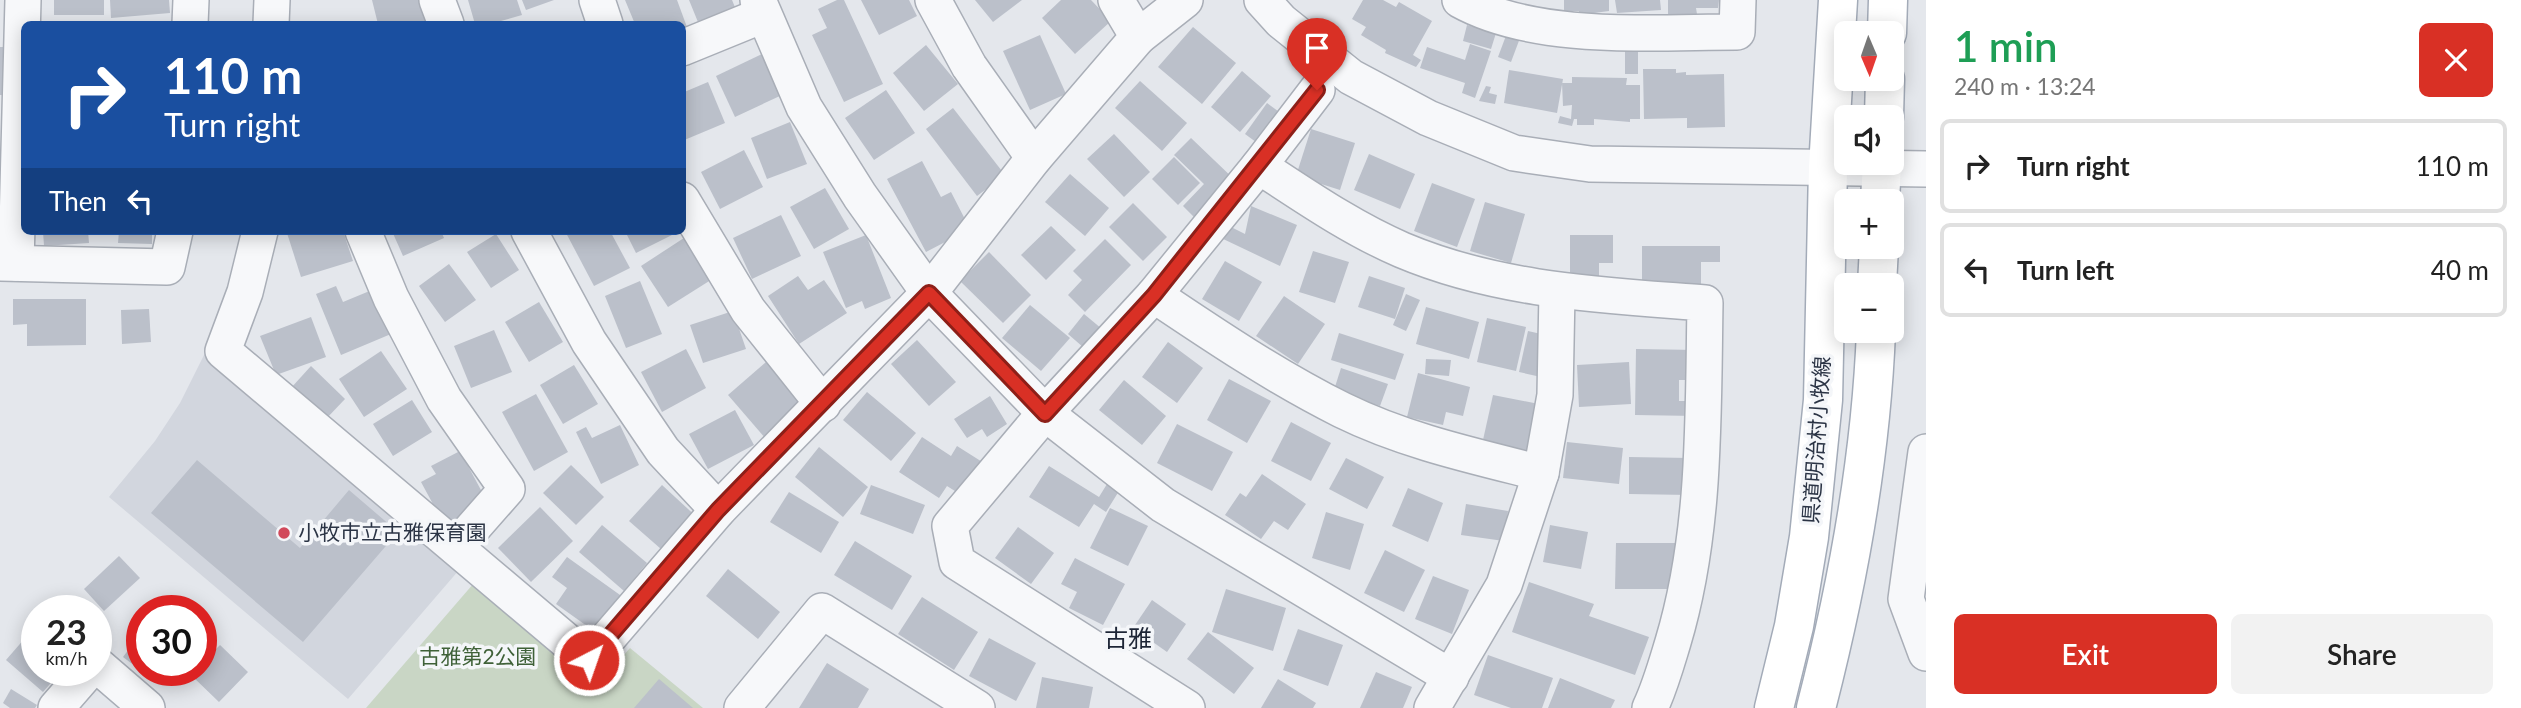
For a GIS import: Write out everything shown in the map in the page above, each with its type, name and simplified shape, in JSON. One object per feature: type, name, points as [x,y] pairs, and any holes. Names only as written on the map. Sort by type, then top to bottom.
[{"type":"main road","name":"県道明治村小牧線","points":[[1774,708],[1794,625],[1809,537],[1821,414],[1828,168],[1838,0]]},
{"type":"main road","points":[[1887,21],[1888,0]]},
{"type":"main road","points":[[1816,708],[1854,541],[1873,402],[1875,343]]},
{"type":"street","points":[[22,21],[23,0]]},
{"type":"street","points":[[190,21],[191,0]]},
{"type":"street","points":[[271,21],[272,0]]},
{"type":"street","points":[[437,0],[445,21]]},
{"type":"street","points":[[597,0],[605,21]]},
{"type":"street","points":[[933,0],[969,66],[1034,158]]},
{"type":"street","points":[[1116,0],[1138,37]]},
{"type":"street","points":[[259,235],[246,292],[223,351],[589,660],[718,510],[929,293],[1034,158],[1138,37],[1185,0]]},
{"type":"street","points":[[1262,0],[1281,21],[1352,77],[1428,118],[1514,153],[1590,164],[1828,168],[1881,178],[1926,169]]},
{"type":"street","points":[[1460,0],[1473,7],[1534,12],[1583,32],[1737,32],[1738,0]]},
{"type":"street","points":[[686,46],[761,7],[804,107],[860,196],[929,293],[1045,414],[1163,505],[1451,677]]},
{"type":"street","points":[[21,35],[8,263],[167,267],[174,235]]},
{"type":"street","points":[[1187,708],[957,562],[950,526],[1045,414],[1154,295],[1317,90]]},
{"type":"street","points":[[1259,166],[1328,211],[1402,250],[1476,275],[1557,292],[1706,303],[1700,508],[1688,593],[1658,691],[1650,708]]},
{"type":"street","points":[[686,207],[748,310],[823,404]]},
{"type":"street","points":[[365,235],[391,298],[444,399],[507,489],[456,547]]},
{"type":"street","points":[[531,235],[589,342],[663,451],[718,510]]},
{"type":"street","points":[[1432,708],[1504,585],[1541,473],[1555,395],[1557,292]]},
{"type":"street","points":[[1154,295],[1265,368],[1344,411],[1432,446],[1541,473]]},
{"type":"street","points":[[1926,452],[1906,599],[1926,653]]},
{"type":"street","points":[[742,708],[822,611],[977,708]]},
{"type":"street","points":[[112,678],[147,708]]},
{"type":"street","points":[[56,708],[75,686]]},
{"type":"shaded area","name":"小牧市立古雅保育園","points":[[205,353],[459,570],[348,699],[109,497],[155,441],[180,403]]},
{"type":"green space","name":"古雅第2公園","points":[[474,583],[596,686],[630,648],[703,708],[366,708]]},
{"type":"building","points":[[54,0],[104,0],[104,15],[54,15]]},
{"type":"building","points":[[110,0],[169,0],[170,13],[111,18]]},
{"type":"building","points":[[372,0],[421,0],[426,21],[377,21]]},
{"type":"building","points":[[468,0],[517,0],[522,15],[501,21],[474,21]]},
{"type":"building","points":[[522,0],[554,0],[526,10]]},
{"type":"building","points":[[625,0],[677,0],[685,21],[634,21]]},
{"type":"building","points":[[689,0],[732,0],[739,17],[702,32]]},
{"type":"building","points":[[837,0],[844,0],[883,84],[844,102],[812,35],[827,28],[818,9]]},
{"type":"building","points":[[861,0],[909,0],[917,16],[879,35]]},
{"type":"building","points":[[975,0],[1022,0],[993,22]]},
{"type":"building","points":[[1061,0],[1091,0],[1111,21],[1075,54],[1042,18]]},
{"type":"building","points":[[1363,0],[1383,0],[1396,7],[1399,2],[1432,21],[1413,55],[1421,60],[1416,67],[1385,53],[1386,50],[1361,35],[1366,27],[1352,19]]},
{"type":"building","points":[[1564,0],[1609,0],[1609,11],[1579,15],[1579,11],[1564,11]]},
{"type":"building","points":[[1615,0],[1660,0],[1661,10],[1617,13]]},
{"type":"building","points":[[1668,0],[1719,0],[1718,8],[1696,8],[1697,14],[1668,14]]},
{"type":"building","points":[[686,24],[691,38],[686,40]]},
{"type":"building","points":[[1467,25],[1496,33],[1491,49],[1463,41]]},
{"type":"building","points":[[1193,27],[1236,63],[1202,104],[1158,67]]},
{"type":"building","points":[[1507,33],[1520,38],[1511,62],[1498,57]]},
{"type":"building","points":[[1040,35],[1066,94],[1030,110],[1003,51]]},
{"type":"building","points":[[1470,44],[1491,51],[1475,98],[1462,93],[1465,83],[1420,68],[1427,47],[1465,60]]},
{"type":"building","points":[[926,45],[958,84],[924,111],[893,73]]},
{"type":"building","points":[[0,47],[4,47],[4,95],[0,95]]},
{"type":"building","points":[[1625,50],[1638,50],[1638,74],[1625,74]]},
{"type":"building","points":[[762,54],[782,95],[735,117],[716,76]]},
{"type":"building","points":[[1643,69],[1676,69],[1676,73],[1686,72],[1686,75],[1724,74],[1725,127],[1687,128],[1687,118],[1644,119]]},
{"type":"building","points":[[1509,70],[1563,79],[1557,113],[1504,103]]},
{"type":"building","points":[[1242,71],[1271,96],[1240,132],[1211,107]]},
{"type":"building","points":[[1572,77],[1627,78],[1626,85],[1640,85],[1640,119],[1630,119],[1630,122],[1594,119],[1594,125],[1577,125],[1577,119],[1574,119],[1572,126],[1558,123],[1560,116],[1571,119],[1572,105],[1563,106],[1562,83],[1572,83]]},
{"type":"building","points":[[1140,81],[1187,123],[1162,151],[1115,108]]},
{"type":"building","points":[[708,82],[725,123],[686,139],[686,91]]},
{"type":"building","points":[[1486,86],[1491,87],[1489,93],[1497,95],[1495,104],[1479,101]]},
{"type":"building","points":[[886,90],[915,133],[874,160],[845,118]]},
{"type":"building","points":[[1267,103],[1282,114],[1260,145],[1245,134]]},
{"type":"building","points":[[953,108],[1005,175],[977,196],[926,129]]},
{"type":"building","points":[[790,122],[807,164],[767,179],[751,138]]},
{"type":"building","points":[[1311,129],[1355,143],[1340,190],[1296,176]]},
{"type":"building","points":[[1114,134],[1150,172],[1124,197],[1087,159]]},
{"type":"building","points":[[1191,138],[1237,182],[1198,221],[1183,206],[1204,184],[1174,155]]},
{"type":"building","points":[[744,150],[763,187],[720,209],[701,172]]},
{"type":"building","points":[[1369,154],[1415,174],[1400,209],[1354,190]]},
{"type":"building","points":[[1174,157],[1200,183],[1178,205],[1152,179]]},
{"type":"building","points":[[922,161],[941,197],[951,192],[970,229],[926,252],[887,179]]},
{"type":"building","points":[[1070,174],[1109,208],[1085,236],[1045,202]]},
{"type":"building","points":[[1432,183],[1475,199],[1457,247],[1414,231]]},
{"type":"building","points":[[825,188],[849,229],[814,249],[790,207]]},
{"type":"building","points":[[1485,202],[1525,214],[1511,263],[1470,251]]},
{"type":"building","points":[[1133,203],[1167,237],[1143,261],[1109,227]]},
{"type":"building","points":[[1251,206],[1297,225],[1280,266],[1219,237],[1225,224],[1245,234]]},
{"type":"building","points":[[781,215],[801,256],[752,279],[733,238]]},
{"type":"building","points":[[1051,226],[1076,250],[1046,280],[1021,255]]},
{"type":"building","points":[[43,235],[88,235],[89,243],[44,246]]},
{"type":"building","points":[[119,235],[152,235],[152,244],[118,243]]},
{"type":"building","points":[[288,235],[344,235],[353,261],[301,277]]},
{"type":"building","points":[[394,235],[443,235],[444,238],[403,256]]},
{"type":"building","points":[[497,235],[519,270],[491,288],[467,252]]},
{"type":"building","points":[[567,235],[612,235],[630,268],[594,286]]},
{"type":"building","points":[[627,235],[672,235],[636,253]]},
{"type":"building","points":[[866,235],[891,298],[865,309],[862,301],[846,308],[823,252]]},
{"type":"building","points":[[1570,235],[1613,235],[1613,263],[1599,263],[1599,279],[1570,279]]},
{"type":"building","points":[[687,236],[714,278],[668,307],[641,266]]},
{"type":"building","points":[[1105,239],[1131,265],[1085,312],[1068,295],[1082,280],[1073,271]]},
{"type":"building","points":[[1642,246],[1720,246],[1720,262],[1701,262],[1701,289],[1642,289]]},
{"type":"building","points":[[1313,251],[1349,262],[1335,303],[1299,292]]},
{"type":"building","points":[[989,252],[1031,295],[1003,323],[960,281]]},
{"type":"building","points":[[1225,261],[1262,282],[1239,321],[1202,299]]},
{"type":"building","points":[[449,264],[476,300],[445,322],[419,286]]},
{"type":"building","points":[[798,276],[808,290],[824,280],[847,313],[799,344],[768,296]]},
{"type":"building","points":[[1369,276],[1405,288],[1395,319],[1358,307]]},
{"type":"building","points":[[640,281],[662,334],[626,348],[605,296]]},
{"type":"building","points":[[336,286],[343,302],[372,290],[391,334],[341,355],[316,294]]},
{"type":"building","points":[[1406,294],[1420,300],[1406,331],[1393,325]]},
{"type":"building","points":[[1284,296],[1325,324],[1298,364],[1256,336]]},
{"type":"building","points":[[13,299],[86,299],[86,345],[27,346],[27,324],[13,325]]},
{"type":"building","points":[[539,302],[563,342],[529,362],[505,322]]},
{"type":"building","points":[[1030,305],[1070,338],[1041,371],[1002,338]]},
{"type":"building","points":[[1426,307],[1479,322],[1469,359],[1416,344]]},
{"type":"building","points":[[149,309],[151,342],[122,344],[121,310]]},
{"type":"building","points":[[733,311],[746,349],[703,363],[690,325]]},
{"type":"building","points":[[1084,314],[1108,334],[1091,354],[1068,334]]},
{"type":"building","points":[[311,317],[326,357],[276,375],[260,336]]},
{"type":"building","points":[[1487,318],[1526,327],[1516,371],[1477,362]]},
{"type":"building","points":[[494,330],[512,372],[471,388],[454,346]]},
{"type":"building","points":[[1528,331],[1550,336],[1541,377],[1519,372]]},
{"type":"building","points":[[1339,333],[1404,354],[1395,380],[1331,360]]},
{"type":"building","points":[[917,340],[956,382],[929,406],[891,364]]},
{"type":"building","points":[[1168,342],[1203,368],[1177,403],[1142,377]]},
{"type":"building","points":[[686,349],[706,388],[662,412],[641,372]]},
{"type":"building","points":[[1636,349],[1698,350],[1697,380],[1679,380],[1679,401],[1696,401],[1696,416],[1635,415]]},
{"type":"building","points":[[381,351],[407,389],[364,417],[339,379]]},
{"type":"building","points":[[1426,359],[1451,360],[1449,376],[1425,374]]},
{"type":"building","points":[[766,362],[804,406],[766,439],[728,395]]},
{"type":"building","points":[[1629,362],[1631,404],[1579,407],[1577,365]]},
{"type":"building","points":[[574,365],[598,404],[563,424],[540,385]]},
{"type":"building","points":[[311,366],[345,399],[325,420],[291,388]]},
{"type":"building","points":[[1341,368],[1388,384],[1380,406],[1334,390]]},
{"type":"building","points":[[1418,373],[1470,387],[1463,416],[1446,412],[1443,425],[1407,417]]},
{"type":"building","points":[[1229,379],[1271,401],[1247,443],[1207,420]]},
{"type":"building","points":[[1124,380],[1166,416],[1142,445],[1099,410]]},
{"type":"building","points":[[867,392],[916,433],[891,461],[843,420]]},
{"type":"building","points":[[536,394],[568,452],[534,471],[502,412]]},
{"type":"building","points":[[1493,395],[1544,405],[1533,460],[1481,449]]},
{"type":"building","points":[[990,396],[1007,424],[987,437],[982,429],[967,438],[954,419]]},
{"type":"building","points":[[412,400],[432,432],[393,456],[373,424]]},
{"type":"building","points":[[735,410],[754,445],[708,469],[689,434]]},
{"type":"building","points":[[1291,422],[1331,443],[1311,481],[1271,461]]},
{"type":"building","points":[[1177,424],[1233,452],[1212,491],[1157,463]]},
{"type":"building","points":[[620,425],[639,465],[601,484],[576,432],[586,427],[592,438]]},
{"type":"building","points":[[922,437],[951,456],[957,446],[987,465],[966,498],[947,486],[939,498],[899,472]]},
{"type":"building","points":[[1567,442],[1623,448],[1619,484],[1563,478]]},
{"type":"building","points":[[819,447],[868,487],[843,517],[795,477]]},
{"type":"building","points":[[460,451],[489,505],[446,528],[421,482],[436,474],[431,466]]},
{"type":"building","points":[[1629,457],[1690,458],[1689,495],[1629,494]]},
{"type":"building","points":[[1346,458],[1384,477],[1367,509],[1329,489]]},
{"type":"building","points":[[197,460],[300,548],[349,490],[398,532],[303,642],[151,513]]},
{"type":"building","points":[[571,465],[604,497],[576,525],[543,493]]},
{"type":"building","points":[[1049,466],[1099,497],[1107,484],[1119,491],[1106,512],[1094,504],[1079,527],[1029,497]]},
{"type":"building","points":[[1262,474],[1306,504],[1288,530],[1274,521],[1261,539],[1225,515],[1240,493],[1246,497]]},
{"type":"building","points":[[662,485],[701,521],[669,556],[629,521]]},
{"type":"building","points":[[871,485],[925,505],[913,534],[860,514]]},
{"type":"building","points":[[1408,488],[1443,503],[1428,542],[1392,526]]},
{"type":"building","points":[[789,492],[839,522],[821,553],[770,522]]},
{"type":"building","points":[[1466,504],[1508,511],[1504,541],[1461,535]]},
{"type":"building","points":[[540,507],[573,541],[531,582],[498,548]]},
{"type":"building","points":[[1110,508],[1148,526],[1128,566],[1090,548]]},
{"type":"building","points":[[1326,512],[1364,524],[1350,570],[1312,558]]},
{"type":"building","points":[[602,525],[647,563],[624,591],[579,552]]},
{"type":"building","points":[[1550,525],[1588,532],[1581,569],[1543,562]]},
{"type":"building","points":[[1018,527],[1054,553],[1031,584],[995,558]]},
{"type":"building","points":[[855,541],[912,576],[892,610],[834,575]]},
{"type":"building","points":[[1616,543],[1676,543],[1675,589],[1615,589]]},
{"type":"building","points":[[1385,550],[1425,570],[1404,612],[1364,593]]},
{"type":"building","points":[[119,556],[140,578],[112,604],[112,595],[89,595],[84,589]]},
{"type":"building","points":[[567,557],[627,600],[601,636],[556,604],[567,588],[552,577]]},
{"type":"building","points":[[1075,558],[1125,584],[1103,625],[1069,608],[1077,592],[1061,584]]},
{"type":"building","points":[[728,569],[780,612],[758,639],[706,596]]},
{"type":"building","points":[[1433,576],[1469,590],[1452,634],[1415,619]]},
{"type":"building","points":[[1529,582],[1594,604],[1589,616],[1649,637],[1635,675],[1512,632]]},
{"type":"building","points":[[1226,589],[1286,608],[1273,651],[1212,632]]},
{"type":"building","points":[[922,597],[978,632],[954,670],[898,634]]},
{"type":"building","points":[[1152,600],[1186,624],[1167,652],[1133,628]]},
{"type":"building","points":[[1298,629],[1343,645],[1328,686],[1283,670]]},
{"type":"building","points":[[1208,632],[1254,668],[1234,694],[1187,659]]},
{"type":"building","points":[[989,638],[1036,663],[1016,701],[969,676]]},
{"type":"building","points":[[21,643],[21,673],[6,660]]},
{"type":"building","points":[[220,645],[248,672],[219,702],[202,686],[217,686],[217,648]]},
{"type":"building","points":[[1488,655],[1553,678],[1542,708],[1511,708],[1474,695]]},
{"type":"building","points":[[827,663],[869,689],[858,708],[799,708]]},
{"type":"building","points":[[1376,672],[1412,687],[1403,708],[1360,708]]},
{"type":"building","points":[[1042,677],[1093,687],[1089,708],[1036,708]]},
{"type":"building","points":[[1560,678],[1615,700],[1611,708],[1548,708]]},
{"type":"building","points":[[659,679],[693,708],[634,708]]},
{"type":"building","points":[[1278,679],[1316,703],[1313,708],[1261,708]]},
{"type":"building","points":[[36,686],[48,686],[43,692]]},
{"type":"building","points":[[11,689],[37,705],[35,708],[10,708],[3,703]]},
{"type":"place","name":"小牧市立古雅保育園","points":[[284,533]]},
{"type":"district","name":"古雅","points":[[1128,639]]},
{"type":"route","points":[[589,660],[718,510],[929,293],[1045,414],[1154,295],[1317,90]]}]
